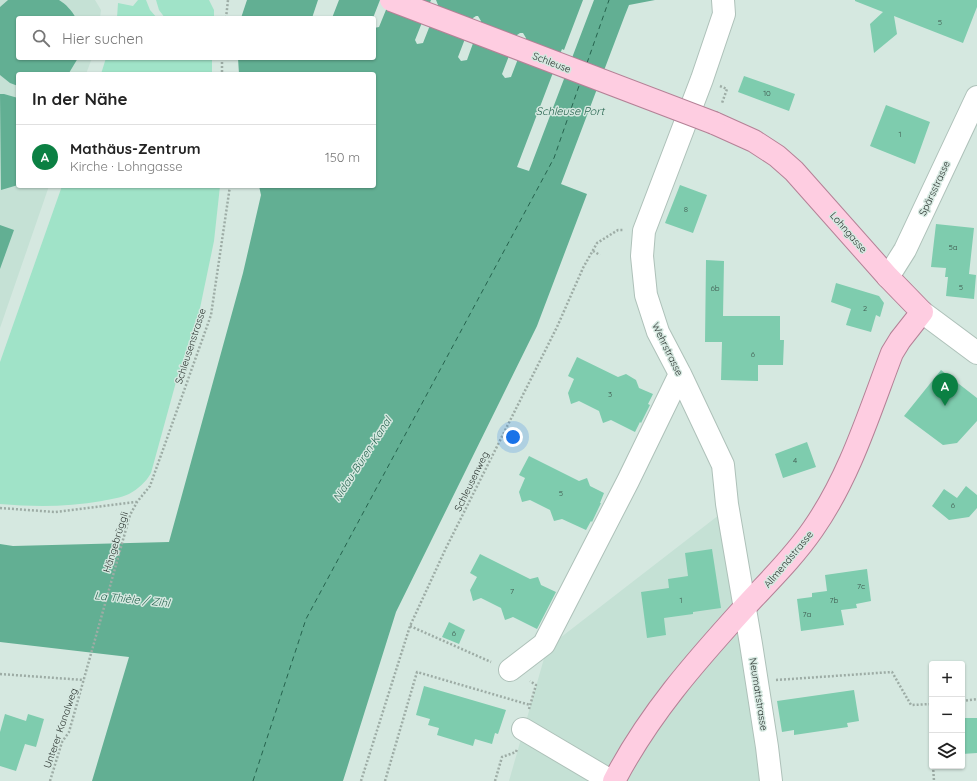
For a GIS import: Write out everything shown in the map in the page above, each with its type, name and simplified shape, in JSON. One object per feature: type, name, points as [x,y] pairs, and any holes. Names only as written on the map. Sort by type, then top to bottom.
[{"type":"main road","name":"Schleuse","points":[[391,0],[714,123]]},
{"type":"main road","name":"Lohngasse","points":[[714,123],[754,141],[777,156],[794,171],[888,277],[922,312]]},
{"type":"main road","name":"Allmendstrasse","points":[[614,781],[638,738],[666,698],[687,672],[787,562],[813,529],[848,467],[892,353],[900,340],[922,312]]},
{"type":"street","name":"Wehrstrasse","points":[[723,0],[724,14],[702,79],[644,231],[642,256],[646,295],[658,332],[680,374],[723,466],[727,504],[746,607]]},
{"type":"street","name":"Spärsstrasse","points":[[888,277],[905,250],[977,97]]},
{"type":"street","name":"Lohngasse","points":[[922,312],[977,353]]},
{"type":"street","points":[[510,670],[544,644],[628,480],[680,374]]},
{"type":"street","name":"Neumattstrasse","points":[[746,607],[771,781]]},
{"type":"street","points":[[523,729],[611,781]]},
{"type":"path","points":[[226,16],[227,0]]},
{"type":"path","points":[[222,60],[222,72]]},
{"type":"path","name":"Schleusenstrasse","points":[[137,502],[150,486],[211,315],[230,188]]},
{"type":"path","name":"Schleusenweg","points":[[361,781],[410,626],[446,548],[557,327],[583,268],[597,243],[618,230],[644,231]]},
{"type":"path","points":[[593,251],[600,255]]},
{"type":"path","points":[[0,508],[55,512],[137,502]]},
{"type":"path","name":"Hängebrüggli","points":[[84,680],[130,515],[137,502]]},
{"type":"path","points":[[410,626],[510,670],[536,684],[516,752],[502,757],[495,781]]},
{"type":"path","points":[[385,781],[417,672],[530,705]]},
{"type":"path","points":[[757,681],[892,672],[911,705],[929,704]]},
{"type":"path","points":[[0,674],[84,680]]},
{"type":"path","name":"Unterer Kanalweg","points":[[50,781],[62,742],[69,732],[84,680]]},
{"type":"path","points":[[965,701],[977,699]]},
{"type":"path","points":[[933,769],[934,781]]},
{"type":"shaded area","points":[[0,0],[95,0],[101,10],[100,16],[16,16],[16,60],[91,60],[87,72],[16,72],[16,188],[48,188],[0,328]]},
{"type":"shaded area","points":[[138,0],[146,0],[150,10],[155,16],[117,16],[118,3],[133,6]]},
{"type":"shaded area","points":[[156,0],[209,0],[214,10],[214,16],[164,16],[159,10]]},
{"type":"shaded area","points":[[105,60],[212,60],[212,72],[102,72]]},
{"type":"shaded area","points":[[61,188],[220,188],[214,241],[199,313],[176,382],[151,473],[139,488],[129,494],[119,497],[102,501],[76,504],[26,506],[0,504],[0,362]]},
{"type":"shaded area","points":[[728,508],[771,781],[509,781],[547,648]]},
{"type":"water","points":[[8,0],[59,0],[71,10],[75,16],[16,16],[16,60],[77,60],[70,72],[16,72],[16,85],[10,83],[0,75],[0,7]]},
{"type":"water","points":[[247,0],[318,0],[313,16],[242,16]]},
{"type":"water","points":[[339,0],[380,0],[374,16],[333,16]]},
{"type":"water","points":[[390,0],[431,0],[415,40],[417,44],[423,43],[438,5],[436,0],[583,0],[564,50],[562,49],[517,167],[529,171],[594,0],[655,0],[629,5],[625,15],[561,184],[587,194],[537,326],[396,612],[343,781],[92,781],[129,657],[0,642],[0,544],[13,546],[169,542],[243,273],[261,195],[259,188],[376,188],[376,72],[239,72],[238,60],[376,60],[376,28],[379,27]],"holes":[[[478,16],[481,21],[467,60],[461,61],[458,57],[473,18]],[[523,33],[526,38],[511,77],[505,78],[502,74],[517,35]]]},
{"type":"water","points":[[0,94],[4,94],[16,97],[16,186],[1,190]]},
{"type":"water","points":[[0,225],[14,230],[0,269]]},
{"type":"building","points":[[855,0],[977,0],[977,7],[963,43],[894,16],[897,34],[874,53],[870,24],[883,12]]},
{"type":"building","points":[[744,76],[795,94],[789,111],[738,92]]},
{"type":"building","points":[[886,105],[930,122],[915,164],[870,146]]},
{"type":"building","points":[[680,185],[707,195],[693,233],[665,223]]},
{"type":"building","points":[[936,224],[974,228],[969,274],[976,275],[974,299],[946,296],[948,277],[945,277],[946,268],[931,267]]},
{"type":"building","points":[[706,260],[724,261],[723,316],[780,316],[780,340],[784,340],[783,365],[758,365],[758,381],[721,380],[722,342],[705,342]]},
{"type":"building","points":[[836,283],[879,296],[884,303],[880,317],[876,315],[871,332],[846,325],[851,309],[831,302]]},
{"type":"building","points":[[577,357],[618,377],[626,374],[636,380],[639,388],[653,394],[648,404],[650,405],[635,432],[611,420],[603,423],[599,411],[579,401],[571,404],[568,393],[574,379],[568,376]]},
{"type":"building","points":[[941,370],[977,398],[977,421],[957,443],[943,445],[904,416]]},
{"type":"building","points":[[807,442],[816,467],[783,478],[775,454]]},
{"type":"building","points":[[529,456],[579,481],[587,478],[590,486],[604,493],[592,522],[591,521],[586,530],[562,519],[554,521],[550,510],[530,500],[522,502],[519,492],[525,478],[519,475]]},
{"type":"building","points":[[966,486],[977,495],[977,508],[969,517],[949,520],[932,506],[944,489],[957,498]]},
{"type":"building","points":[[712,549],[721,608],[664,618],[666,635],[647,638],[641,592],[669,588],[668,579],[688,576],[685,553]]},
{"type":"building","points":[[480,554],[530,579],[538,577],[541,585],[556,592],[537,629],[513,617],[505,620],[501,608],[481,598],[473,601],[470,590],[477,577],[470,573]]},
{"type":"building","points":[[867,569],[871,601],[856,604],[857,608],[841,610],[844,625],[801,631],[797,599],[812,597],[812,593],[827,591],[825,575]]},
{"type":"building","points":[[449,622],[465,630],[459,644],[442,637]]},
{"type":"building","points":[[424,686],[506,710],[498,734],[495,733],[492,744],[475,739],[473,746],[437,735],[439,728],[428,725],[430,719],[416,715]]},
{"type":"building","points":[[854,690],[859,721],[847,723],[848,727],[794,735],[794,730],[782,732],[777,701]]},
{"type":"building","points":[[5,714],[26,721],[28,714],[44,719],[36,747],[25,744],[16,771],[0,766],[0,732]]},
{"type":"building","points":[[965,718],[977,718],[977,753],[965,754]]},
{"type":"ferry route","points":[[587,63],[609,0]]},
{"type":"ferry route","points":[[253,781],[306,619],[554,158],[580,83]]},
{"type":"place","name":"Mathäus-Zentrum","points":[[945,406]]},
{"type":"water label","name":"Schleuse Port","points":[[570,111]]},
{"type":"water label","name":"Nidau-Büren-Kanal","points":[[362,459]]},
{"type":"water label","name":"La Thièle / Zihl","points":[[132,599]]}]
